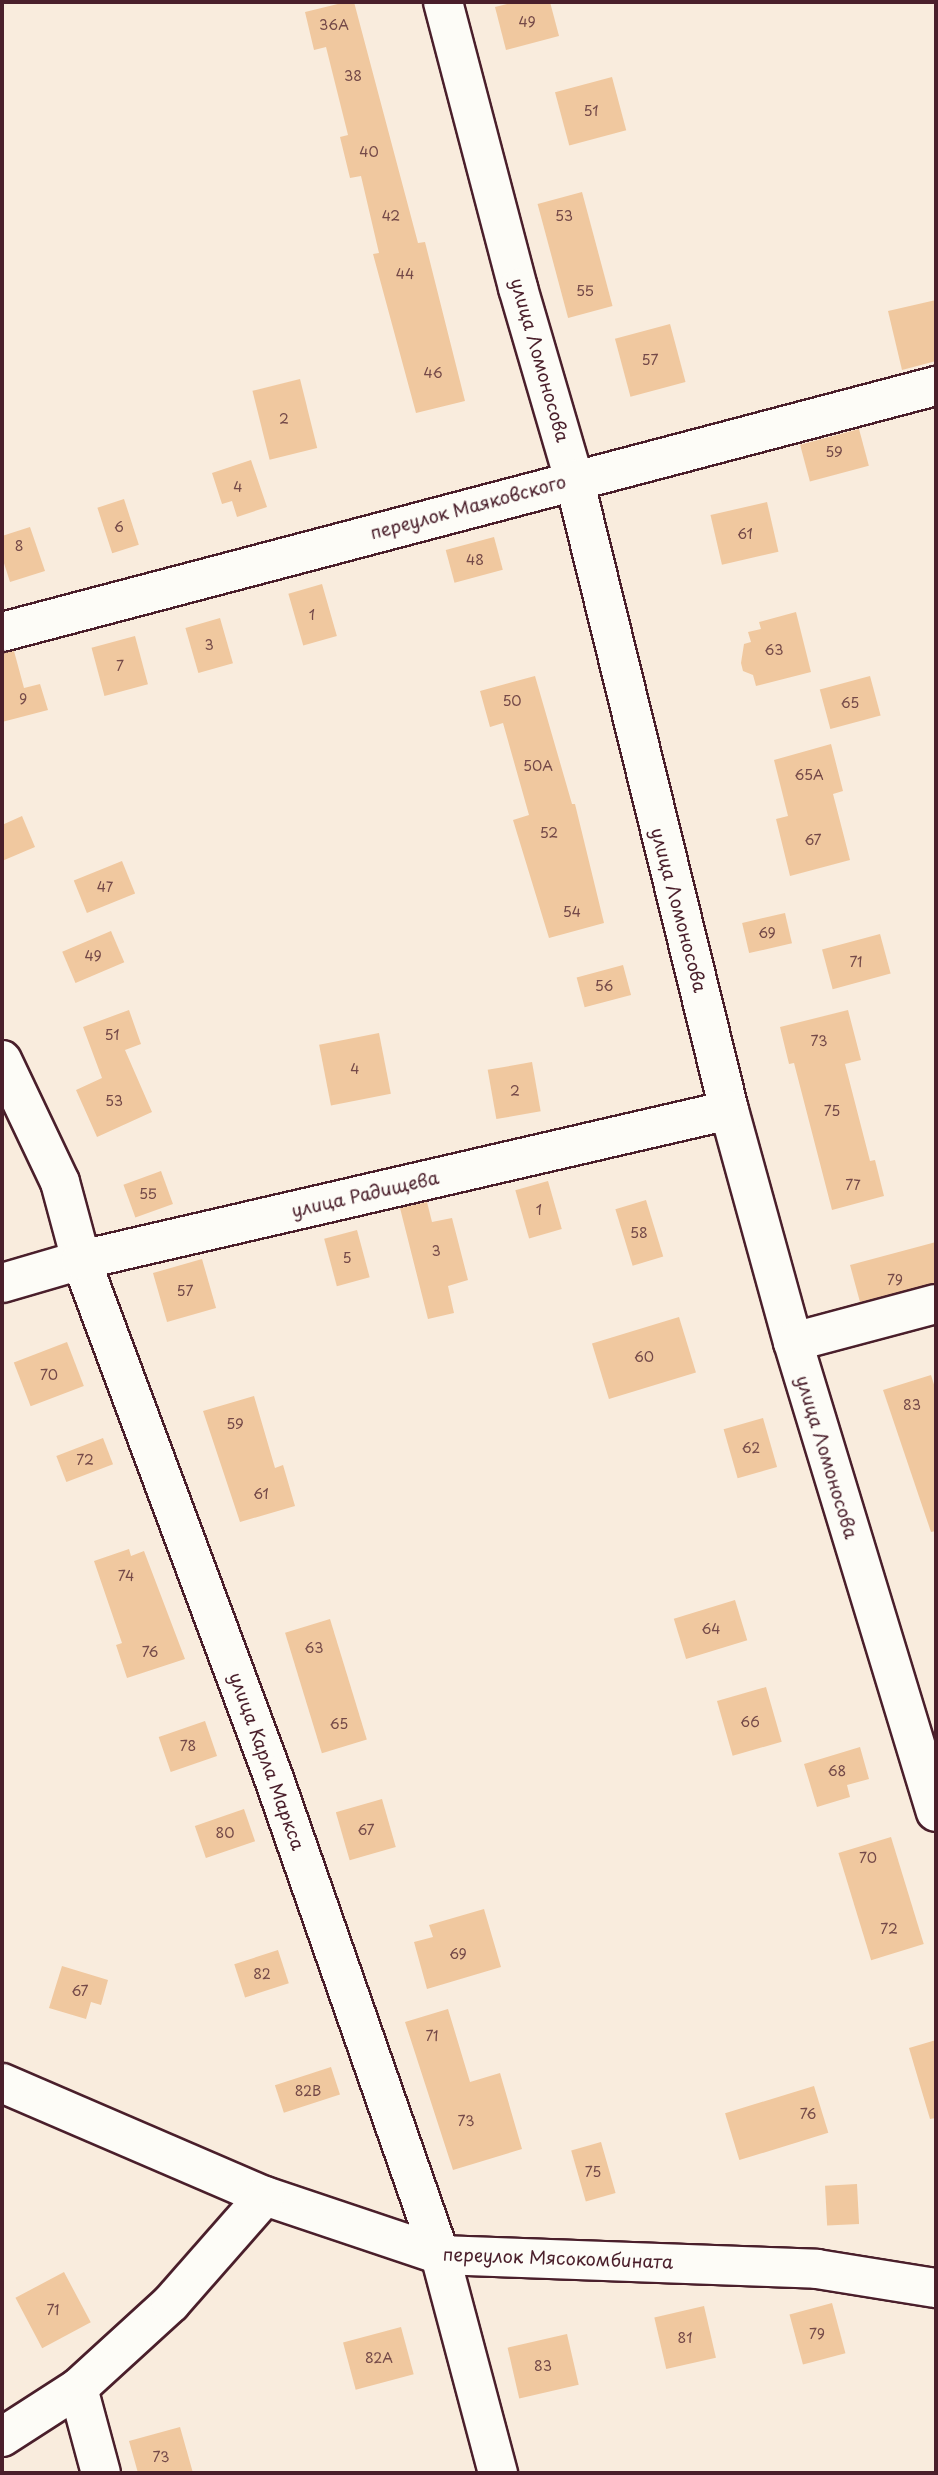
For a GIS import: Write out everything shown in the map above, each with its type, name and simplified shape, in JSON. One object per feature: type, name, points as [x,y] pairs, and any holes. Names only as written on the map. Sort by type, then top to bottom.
[{"type":"street","name":"улица Ломоносова","points":[[443,2],[518,289],[574,479],[729,1110],[793,1342],[936,1812]]},
{"type":"street","name":"переулок Маяковского","points":[[2,632],[574,479],[936,386]]},
{"type":"street","name":"улица Карла Маркса","points":[[2,1060],[60,1182],[81,1260],[273,1776],[440,2255],[498,2473]]},
{"type":"street","name":"улица Радищева","points":[[2,1283],[81,1260],[729,1110]]},
{"type":"street","points":[[793,1342],[936,1304]]},
{"type":"street","name":"переулок Мясокомбината","points":[[2,2083],[265,2196],[440,2255],[817,2269],[936,2288]]},
{"type":"street","points":[[2,2437],[78,2388],[171,2303],[265,2196]]},
{"type":"street","points":[[78,2388],[101,2473]]},
{"type":"building","points":[[354,2],[418,243],[425,242],[465,401],[416,413],[373,254],[379,253],[361,176],[350,178],[340,137],[348,135],[326,47],[314,50],[305,12]]},
{"type":"building","points":[[515,2],[550,2],[559,36],[506,50],[495,7]]},
{"type":"building","points":[[612,77],[626,130],[569,145],[555,92]]},
{"type":"building","points":[[582,192],[613,306],[568,318],[538,204]]},
{"type":"building","points":[[936,300],[936,361],[902,370],[888,311]]},
{"type":"building","points":[[670,324],[686,382],[630,397],[615,339]]},
{"type":"building","points":[[300,379],[317,448],[270,460],[252,391]]},
{"type":"building","points":[[859,429],[869,466],[810,481],[800,445]]},
{"type":"building","points":[[251,460],[267,507],[237,517],[232,501],[222,504],[212,473]]},
{"type":"building","points":[[124,499],[139,545],[112,553],[97,508]]},
{"type":"building","points":[[767,502],[778,552],[722,565],[710,515]]},
{"type":"building","points":[[30,527],[45,571],[10,582],[2,557],[2,536]]},
{"type":"building","points":[[494,537],[503,570],[455,583],[446,550]]},
{"type":"building","points":[[322,584],[337,636],[303,646],[288,594]]},
{"type":"building","points":[[796,612],[811,672],[756,686],[753,675],[743,671],[741,663],[744,644],[751,642],[748,632],[761,629],[759,622]]},
{"type":"building","points":[[220,618],[233,663],[198,673],[185,628]]},
{"type":"building","points":[[135,636],[148,684],[104,696],[92,648]]},
{"type":"building","points":[[14,651],[24,688],[40,684],[48,710],[2,722],[2,653]]},
{"type":"building","points":[[535,676],[572,804],[575,804],[604,923],[549,938],[513,820],[529,815],[503,723],[490,727],[480,691]]},
{"type":"building","points":[[870,676],[881,716],[830,729],[820,689]]},
{"type":"building","points":[[831,744],[843,791],[833,794],[850,860],[790,876],[776,819],[788,816],[774,760]]},
{"type":"building","points":[[22,816],[35,847],[2,861],[2,825]]},
{"type":"building","points":[[122,861],[135,893],[87,913],[74,880]]},
{"type":"building","points":[[785,913],[792,943],[749,953],[742,923]]},
{"type":"building","points":[[111,931],[124,962],[75,983],[62,952]]},
{"type":"building","points":[[880,934],[891,974],[833,989],[822,950]]},
{"type":"building","points":[[623,965],[631,995],[585,1007],[577,977]]},
{"type":"building","points":[[129,1010],[141,1044],[125,1050],[152,1112],[97,1137],[76,1090],[102,1078],[83,1027]]},
{"type":"building","points":[[848,1010],[861,1060],[845,1064],[870,1161],[875,1160],[884,1196],[832,1210],[794,1063],[789,1064],[780,1027]]},
{"type":"building","points":[[379,1033],[391,1094],[331,1106],[319,1045]]},
{"type":"building","points":[[532,1062],[541,1111],[496,1119],[488,1070]]},
{"type":"building","points":[[161,1171],[173,1204],[135,1218],[123,1185]]},
{"type":"building","points":[[548,1181],[562,1229],[529,1238],[515,1190]]},
{"type":"building","points":[[646,1200],[663,1256],[633,1266],[615,1209]]},
{"type":"building","points":[[427,1202],[432,1222],[452,1218],[468,1280],[448,1286],[454,1313],[428,1319],[400,1208]]},
{"type":"building","points":[[357,1230],[370,1277],[337,1286],[324,1239]]},
{"type":"building","points":[[936,1242],[936,1283],[860,1302],[850,1265]]},
{"type":"building","points":[[202,1259],[216,1308],[167,1322],[153,1273]]},
{"type":"building","points":[[679,1317],[696,1372],[609,1399],[592,1344]]},
{"type":"building","points":[[67,1342],[84,1386],[31,1406],[14,1362]]},
{"type":"building","points":[[931,1375],[936,1391],[936,1531],[931,1532],[883,1390]]},
{"type":"building","points":[[254,1396],[275,1468],[283,1465],[295,1506],[240,1522],[203,1411]]},
{"type":"building","points":[[763,1418],[777,1467],[738,1478],[724,1429]]},
{"type":"building","points":[[103,1438],[113,1464],[66,1482],[56,1456]]},
{"type":"building","points":[[129,1549],[131,1556],[144,1551],[185,1659],[127,1678],[116,1645],[122,1643],[94,1561]]},
{"type":"building","points":[[735,1600],[747,1640],[686,1659],[674,1619]]},
{"type":"building","points":[[330,1619],[367,1739],[322,1753],[285,1633]]},
{"type":"building","points":[[766,1687],[782,1742],[733,1756],[717,1701]]},
{"type":"building","points":[[205,1721],[217,1756],[171,1772],[159,1737]]},
{"type":"building","points":[[860,1747],[869,1779],[847,1785],[850,1797],[817,1807],[804,1764]]},
{"type":"building","points":[[382,1799],[396,1847],[350,1860],[336,1812]]},
{"type":"building","points":[[244,1809],[255,1841],[206,1858],[195,1826]]},
{"type":"building","points":[[891,1837],[924,1944],[871,1960],[838,1853]]},
{"type":"building","points":[[484,1909],[501,1967],[427,1989],[414,1942],[433,1937],[429,1925]]},
{"type":"building","points":[[278,1950],[289,1983],[245,1998],[234,1964]]},
{"type":"building","points":[[62,1966],[108,1980],[101,2005],[91,2002],[86,2019],[49,2008]]},
{"type":"building","points":[[448,2009],[470,2082],[500,2073],[522,2149],[453,2170],[405,2022]]},
{"type":"building","points":[[936,2040],[936,2118],[930,2119],[909,2048]]},
{"type":"building","points":[[331,2067],[340,2095],[284,2113],[275,2085]]},
{"type":"building","points":[[814,2086],[828,2133],[739,2160],[725,2113]]},
{"type":"building","points":[[601,2142],[616,2193],[586,2201],[571,2151]]},
{"type":"building","points":[[857,2184],[859,2224],[827,2226],[825,2186]]},
{"type":"building","points":[[64,2272],[91,2322],[42,2348],[15,2298]]},
{"type":"building","points":[[832,2303],[845,2353],[803,2365],[789,2314]]},
{"type":"building","points":[[704,2306],[716,2358],[666,2369],[654,2317]]},
{"type":"building","points":[[401,2327],[414,2374],[356,2390],[343,2343]]},
{"type":"building","points":[[567,2334],[579,2385],[519,2398],[508,2348]]},
{"type":"building","points":[[180,2427],[193,2473],[138,2473],[129,2441]]}]
